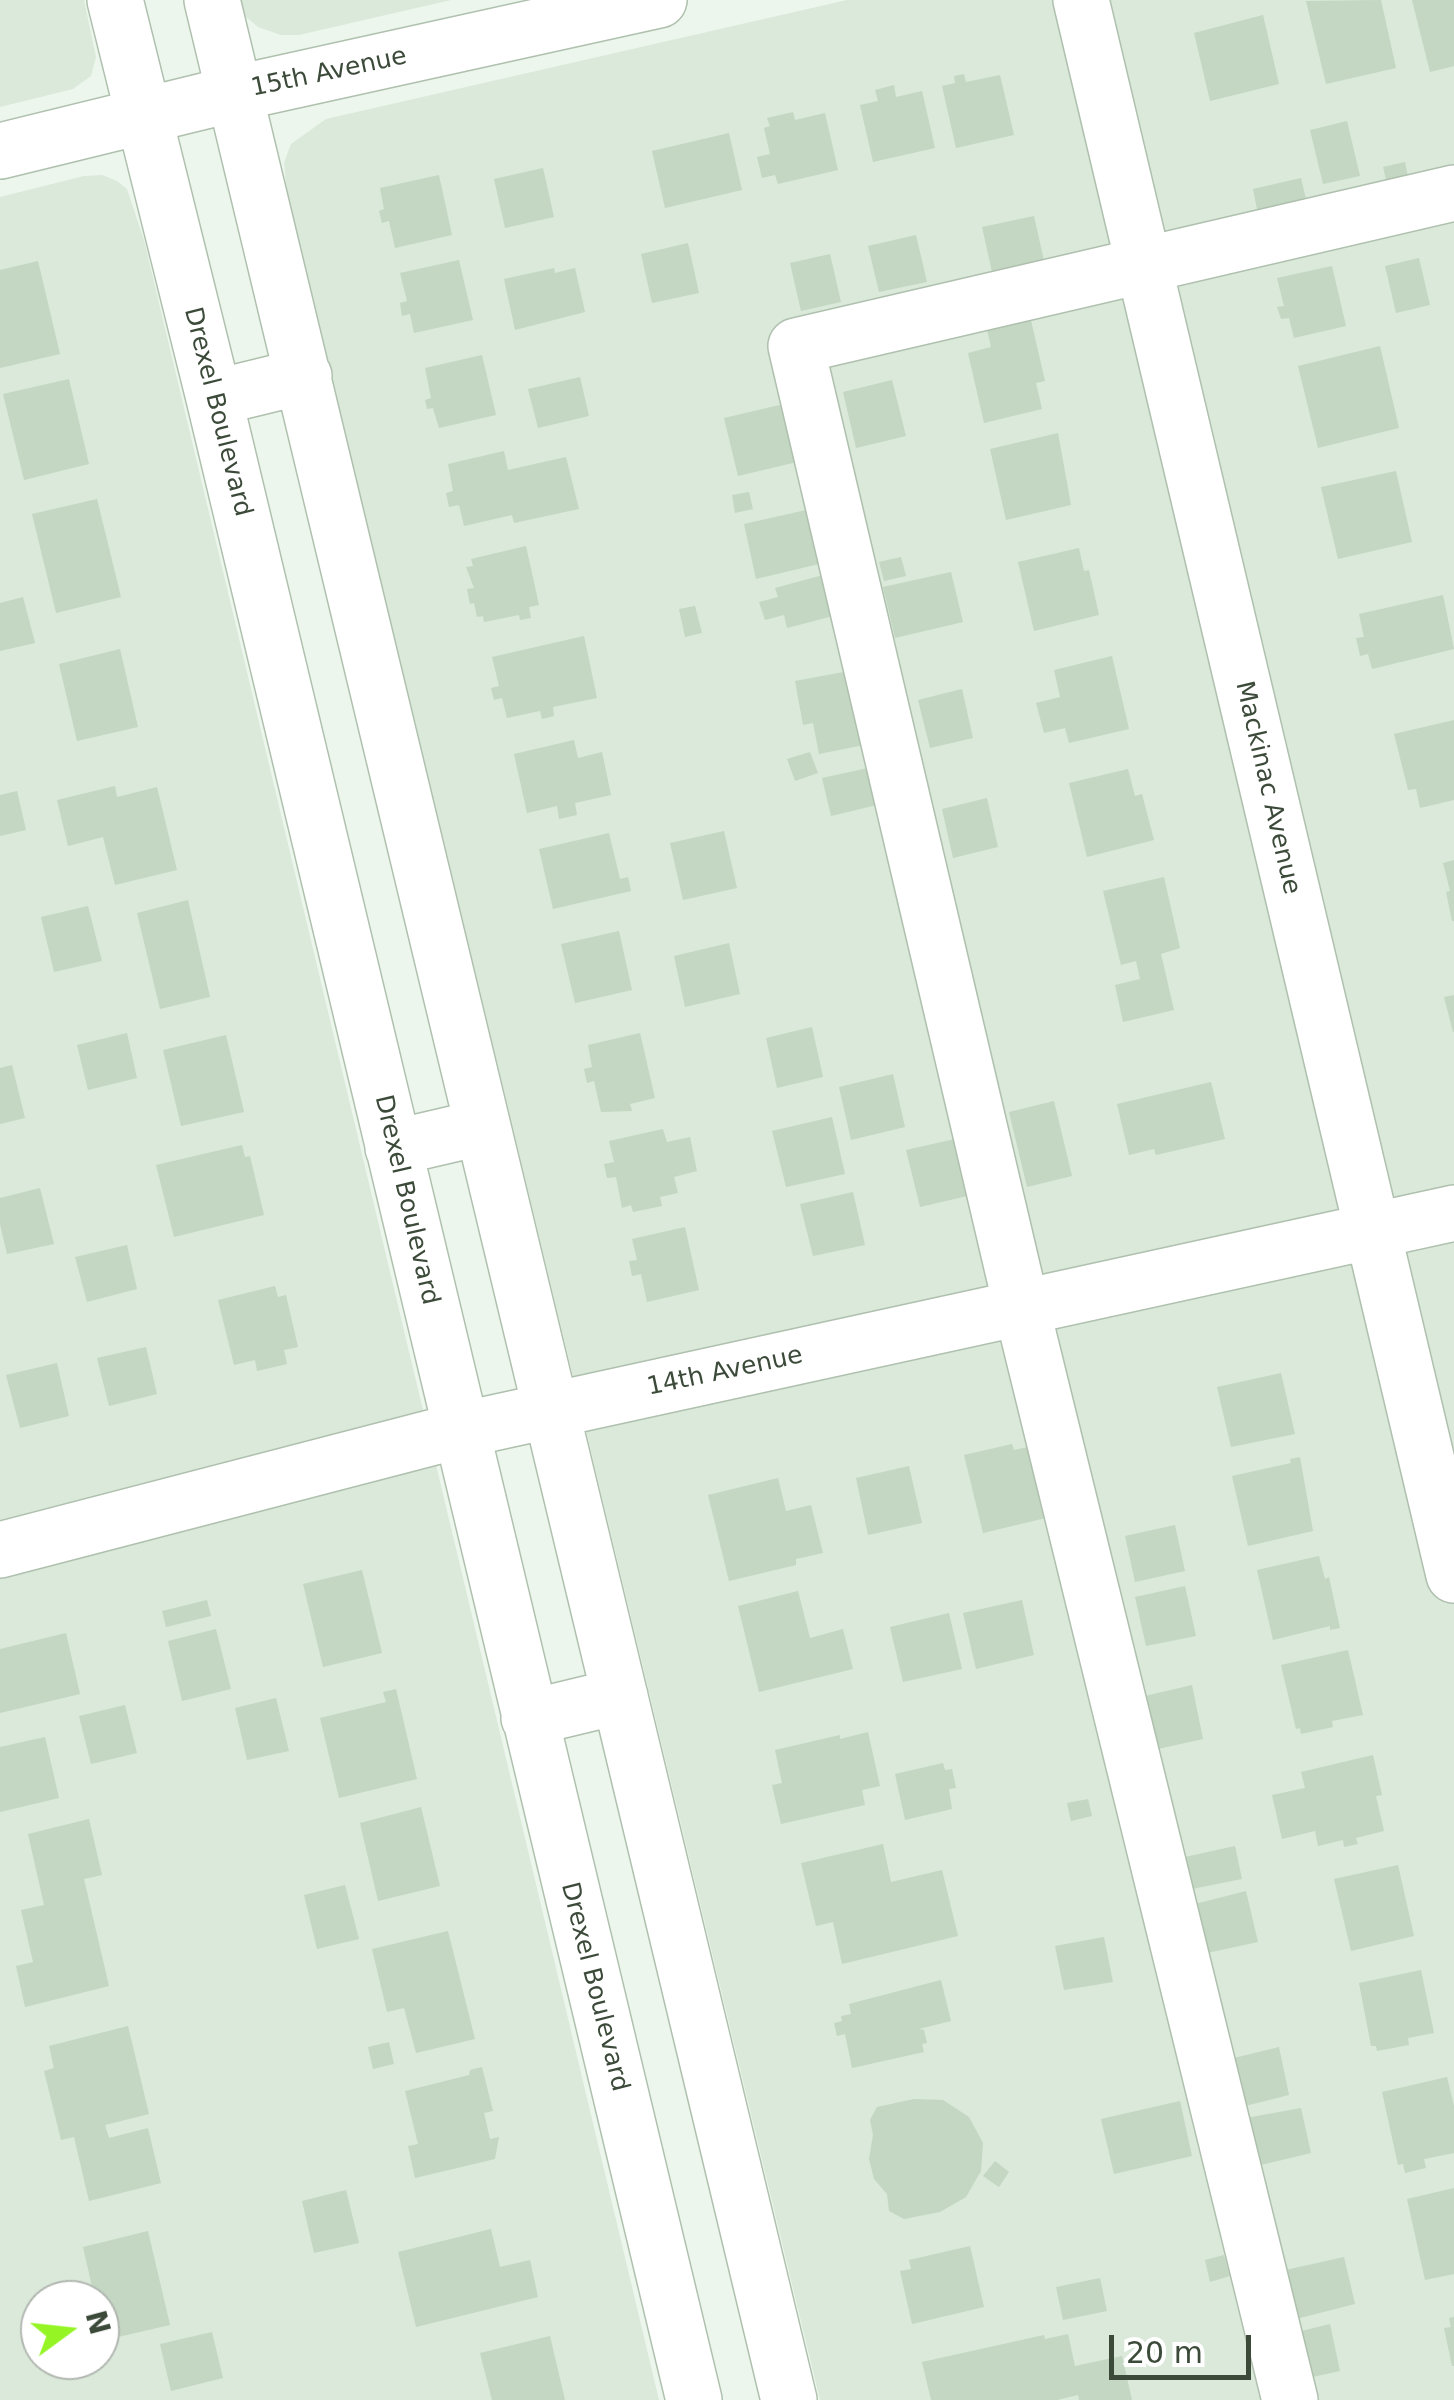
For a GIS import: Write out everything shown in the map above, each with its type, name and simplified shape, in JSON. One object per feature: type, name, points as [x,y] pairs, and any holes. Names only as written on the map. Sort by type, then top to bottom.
[{"type":"street","name":"Drexel Boulevard","points":[[115,0],[694,2400]]},
{"type":"street","points":[[212,0],[789,2400]]},
{"type":"street","name":"15th Avenue","points":[[0,151],[237,93],[659,0]]},
{"type":"street","name":"Mackinac Avenue","points":[[1081,0],[1454,1575]]},
{"type":"street","points":[[1290,2400],[1022,1309],[796,346],[1454,193]]},
{"type":"street","points":[[214,398],[304,376]]},
{"type":"street","points":[[394,1148],[484,1127]]},
{"type":"street","name":"14th Avenue","points":[[0,1550],[461,1430],[1454,1213]]},
{"type":"street","points":[[529,1718],[620,1696]]},
{"type":"shaded area","points":[[0,0],[84,0],[96,57],[91,76],[73,89],[0,107]]},
{"type":"shaded area","points":[[239,0],[451,0],[299,35],[281,35],[258,27],[246,17]]},
{"type":"shaded area","points":[[847,0],[1454,0],[1454,2400],[820,2400],[287,192],[284,163],[291,144],[326,119]]},
{"type":"shaded area","points":[[102,175],[127,189],[144,240],[659,2400],[0,2400],[0,197]]},
{"type":"building","points":[[1381,0],[1396,68],[1326,84],[1306,1]]},
{"type":"building","points":[[1412,0],[1454,0],[1454,66],[1430,72]]},
{"type":"building","points":[[1263,15],[1279,84],[1210,101],[1194,33]]},
{"type":"building","points":[[964,74],[966,82],[1000,75],[1014,135],[956,148],[942,86],[955,83],[954,76]]},
{"type":"building","points":[[894,85],[896,97],[922,91],[935,148],[873,162],[860,105],[878,101],[875,90]]},
{"type":"building","points":[[793,112],[795,120],[825,113],[838,170],[778,184],[775,175],[762,178],[757,157],[770,154],[764,128],[770,126],[767,118]]},
{"type":"building","points":[[1347,121],[1360,176],[1323,184],[1310,130]]},
{"type":"building","points":[[729,133],[742,190],[665,208],[652,151]]},
{"type":"building","points":[[1405,162],[1411,191],[1390,196],[1383,167]]},
{"type":"building","points":[[543,168],[554,217],[505,228],[494,179]]},
{"type":"building","points":[[439,175],[452,235],[395,248],[389,221],[382,223],[379,211],[384,209],[380,188]]},
{"type":"building","points":[[1301,178],[1309,212],[1260,224],[1253,189]]},
{"type":"building","points":[[1034,216],[1047,274],[995,285],[982,227]]},
{"type":"building","points":[[916,235],[927,282],[879,292],[868,246]]},
{"type":"building","points":[[688,243],[699,293],[652,303],[641,254]]},
{"type":"building","points":[[830,254],[841,302],[801,311],[790,263]]},
{"type":"building","points":[[1419,258],[1430,305],[1396,313],[1385,266]]},
{"type":"building","points":[[459,260],[473,320],[414,333],[410,314],[402,316],[400,303],[407,301],[400,273]]},
{"type":"building","points":[[38,261],[60,354],[0,368],[0,270]]},
{"type":"building","points":[[1332,266],[1346,326],[1294,338],[1289,318],[1281,319],[1277,307],[1284,306],[1277,278]]},
{"type":"building","points":[[554,268],[555,273],[575,268],[585,312],[515,330],[504,279]]},
{"type":"building","points":[[1030,316],[1045,381],[1036,383],[1042,409],[984,423],[968,353],[991,347],[986,325]]},
{"type":"building","points":[[1380,346],[1399,428],[1318,448],[1298,366]]},
{"type":"building","points":[[482,355],[496,415],[439,428],[433,408],[427,409],[425,400],[431,398],[425,368]]},
{"type":"building","points":[[580,377],[589,416],[538,428],[528,389]]},
{"type":"building","points":[[69,379],[89,464],[24,480],[3,394]]},
{"type":"building","points":[[892,380],[906,436],[856,448],[843,392]]},
{"type":"building","points":[[784,404],[797,462],[738,476],[724,418]]},
{"type":"building","points":[[1058,433],[1071,505],[1006,520],[990,449]]},
{"type":"building","points":[[504,451],[508,470],[566,457],[579,509],[514,523],[512,515],[464,526],[459,505],[449,507],[446,493],[453,491],[448,464]]},
{"type":"building","points":[[1396,471],[1412,542],[1338,559],[1321,487]]},
{"type":"building","points":[[749,492],[753,509],[735,513],[732,495]]},
{"type":"building","points":[[97,499],[121,597],[56,613],[32,514]]},
{"type":"building","points":[[806,510],[819,564],[756,579],[744,524]]},
{"type":"building","points":[[526,546],[539,605],[529,607],[531,618],[520,620],[519,615],[484,622],[483,616],[477,617],[474,603],[470,604],[467,589],[474,588],[466,567],[473,566],[471,559]]},
{"type":"building","points":[[1079,548],[1084,571],[1089,570],[1099,615],[1034,631],[1018,562]]},
{"type":"building","points":[[901,557],[906,576],[884,581],[879,562]]},
{"type":"building","points":[[951,572],[963,622],[895,638],[883,587]]},
{"type":"building","points":[[823,575],[833,616],[787,628],[784,615],[765,620],[759,602],[778,597],[775,588]]},
{"type":"building","points":[[1443,595],[1454,649],[1372,669],[1368,654],[1360,656],[1356,638],[1364,637],[1359,614]]},
{"type":"building","points":[[23,597],[35,643],[0,651],[0,603]]},
{"type":"building","points":[[695,606],[702,633],[685,637],[679,609]]},
{"type":"building","points":[[584,636],[597,698],[553,707],[554,716],[542,719],[540,711],[507,718],[502,698],[494,700],[491,688],[499,686],[492,657]]},
{"type":"building","points":[[120,649],[138,727],[77,741],[59,664]]},
{"type":"building","points":[[1112,656],[1129,729],[1069,743],[1065,728],[1044,733],[1036,703],[1060,697],[1054,670]]},
{"type":"building","points":[[849,671],[864,745],[819,754],[813,723],[803,725],[795,681]]},
{"type":"building","points":[[962,689],[973,738],[930,748],[918,700]]},
{"type":"building","points":[[1454,720],[1454,800],[1420,808],[1416,789],[1408,790],[1394,734]]},
{"type":"building","points":[[574,740],[578,758],[602,752],[611,795],[575,803],[577,815],[559,819],[557,806],[527,813],[514,754]]},
{"type":"building","points":[[810,752],[818,773],[795,781],[787,759]]},
{"type":"building","points":[[868,768],[877,805],[831,816],[822,778]]},
{"type":"building","points":[[1128,769],[1135,796],[1142,794],[1154,840],[1087,857],[1069,783]]},
{"type":"building","points":[[115,786],[117,797],[157,787],[177,870],[115,885],[103,837],[68,846],[57,800]]},
{"type":"building","points":[[17,791],[26,830],[0,836],[0,795]]},
{"type":"building","points":[[987,798],[998,847],[953,858],[942,809]]},
{"type":"building","points":[[724,831],[737,888],[683,900],[670,843]]},
{"type":"building","points":[[609,833],[620,879],[628,877],[631,891],[553,909],[539,849]]},
{"type":"building","points":[[1454,860],[1454,921],[1452,921],[1443,863]]},
{"type":"building","points":[[1164,877],[1180,948],[1161,954],[1174,1010],[1123,1022],[1115,985],[1140,979],[1136,961],[1121,965],[1103,891]]},
{"type":"building","points":[[188,900],[210,997],[160,1009],[137,913]]},
{"type":"building","points":[[88,906],[102,961],[54,972],[41,917]]},
{"type":"building","points":[[619,931],[632,990],[575,1003],[561,944]]},
{"type":"building","points":[[729,943],[740,994],[685,1007],[674,956]]},
{"type":"building","points":[[1454,995],[1454,1032],[1453,1032],[1444,997]]},
{"type":"building","points":[[812,1027],[823,1077],[777,1088],[766,1038]]},
{"type":"building","points":[[127,1033],[137,1078],[88,1090],[77,1045]]},
{"type":"building","points":[[640,1033],[655,1098],[630,1104],[632,1111],[601,1112],[594,1081],[587,1083],[584,1069],[592,1067],[588,1045]]},
{"type":"building","points":[[226,1035],[244,1112],[181,1126],[163,1050]]},
{"type":"building","points":[[12,1065],[25,1118],[0,1124],[0,1068]]},
{"type":"building","points":[[893,1074],[905,1127],[851,1140],[839,1087]]},
{"type":"building","points":[[1211,1082],[1225,1139],[1156,1155],[1154,1149],[1129,1155],[1117,1104]]},
{"type":"building","points":[[1054,1101],[1072,1176],[1027,1187],[1009,1112]]},
{"type":"building","points":[[832,1117],[845,1174],[786,1187],[772,1131]]},
{"type":"building","points":[[663,1129],[667,1142],[690,1137],[697,1171],[674,1177],[678,1193],[660,1197],[662,1206],[633,1212],[631,1205],[622,1208],[616,1177],[607,1178],[604,1164],[614,1162],[609,1141]]},
{"type":"building","points":[[968,1136],[980,1193],[920,1207],[906,1150]]},
{"type":"building","points":[[242,1145],[245,1157],[250,1156],[264,1215],[174,1237],[156,1165]]},
{"type":"building","points":[[40,1188],[54,1244],[7,1254],[0,1224],[0,1198]]},
{"type":"building","points":[[853,1192],[865,1245],[813,1256],[800,1204]]},
{"type":"building","points":[[685,1227],[699,1290],[647,1302],[641,1274],[632,1276],[629,1261],[637,1260],[632,1239]]},
{"type":"building","points":[[127,1245],[137,1289],[87,1302],[75,1257]]},
{"type":"building","points":[[275,1286],[278,1297],[286,1295],[298,1347],[284,1350],[287,1364],[257,1371],[255,1360],[234,1365],[218,1300]]},
{"type":"building","points":[[146,1347],[157,1394],[109,1406],[97,1358]]},
{"type":"building","points":[[57,1363],[69,1416],[20,1428],[6,1375]]},
{"type":"building","points":[[1281,1373],[1295,1434],[1231,1447],[1217,1387]]},
{"type":"building","points":[[1012,1444],[1014,1450],[1033,1446],[1050,1517],[983,1533],[964,1455]]},
{"type":"building","points":[[1300,1457],[1313,1531],[1248,1546],[1232,1476],[1291,1463],[1290,1459]]},
{"type":"building","points":[[909,1466],[922,1523],[868,1535],[856,1478]]},
{"type":"building","points":[[778,1478],[786,1511],[811,1505],[823,1553],[796,1559],[796,1565],[729,1581],[708,1495]]},
{"type":"building","points":[[1175,1525],[1185,1571],[1135,1582],[1125,1536]]},
{"type":"building","points":[[1319,1556],[1325,1579],[1329,1577],[1340,1628],[1330,1630],[1330,1626],[1273,1640],[1257,1570]]},
{"type":"building","points":[[362,1570],[382,1653],[323,1667],[303,1584]]},
{"type":"building","points":[[1185,1586],[1196,1636],[1146,1646],[1135,1597]]},
{"type":"building","points":[[798,1591],[810,1638],[843,1629],[853,1669],[759,1692],[738,1606]]},
{"type":"building","points":[[207,1600],[211,1616],[166,1627],[162,1611]]},
{"type":"building","points":[[1022,1600],[1034,1655],[976,1669],[963,1613]]},
{"type":"building","points":[[949,1613],[962,1669],[903,1682],[890,1627]]},
{"type":"building","points":[[216,1629],[231,1689],[182,1701],[168,1641]]},
{"type":"building","points":[[66,1633],[80,1694],[0,1713],[0,1649]]},
{"type":"building","points":[[1348,1650],[1363,1715],[1332,1721],[1333,1727],[1301,1734],[1300,1728],[1296,1729],[1281,1665]]},
{"type":"building","points":[[1192,1685],[1203,1739],[1158,1749],[1145,1696]]},
{"type":"building","points":[[396,1689],[417,1779],[339,1798],[320,1718],[386,1702],[383,1692]]},
{"type":"building","points":[[276,1698],[289,1751],[247,1760],[235,1708]]},
{"type":"building","points":[[125,1705],[137,1753],[91,1764],[79,1716]]},
{"type":"building","points":[[868,1732],[880,1786],[862,1790],[865,1805],[781,1824],[772,1785],[782,1783],[775,1750]]},
{"type":"building","points":[[45,1737],[59,1798],[0,1812],[0,1747]]},
{"type":"building","points":[[1373,1755],[1382,1795],[1376,1796],[1384,1831],[1356,1838],[1358,1844],[1344,1847],[1343,1840],[1318,1846],[1315,1831],[1282,1839],[1272,1795],[1305,1788],[1301,1772]]},
{"type":"building","points":[[943,1763],[945,1770],[952,1769],[956,1788],[949,1789],[952,1809],[905,1820],[895,1774]]},
{"type":"building","points":[[1088,1799],[1092,1816],[1071,1821],[1067,1803]]},
{"type":"building","points":[[421,1807],[440,1886],[378,1901],[360,1823]]},
{"type":"building","points":[[89,1819],[102,1875],[84,1879],[109,1986],[25,2007],[16,1966],[33,1962],[21,1910],[44,1905],[28,1834]]},
{"type":"building","points":[[883,1844],[891,1882],[942,1870],[958,1936],[842,1964],[833,1922],[816,1926],[801,1863]]},
{"type":"building","points":[[1235,1846],[1242,1879],[1192,1889],[1185,1857]]},
{"type":"building","points":[[1398,1865],[1414,1936],[1351,1951],[1334,1879]]},
{"type":"building","points":[[345,1885],[359,1939],[317,1949],[304,1895]]},
{"type":"building","points":[[1246,1891],[1258,1942],[1207,1953],[1195,1904]]},
{"type":"building","points":[[448,1931],[475,2039],[416,2053],[404,2008],[387,2012],[372,1949]]},
{"type":"building","points":[[1104,1937],[1113,1982],[1064,1990],[1055,1946]]},
{"type":"building","points":[[1421,1970],[1434,2033],[1408,2038],[1409,2045],[1377,2051],[1376,2046],[1371,2046],[1359,1983]]},
{"type":"building","points":[[941,1980],[951,2021],[919,2029],[924,2030],[927,2043],[922,2044],[924,2052],[852,2068],[845,2034],[837,2036],[834,2023],[851,2014],[849,2004]]},
{"type":"building","points":[[128,2026],[149,2114],[105,2125],[109,2138],[148,2128],[161,2183],[89,2201],[74,2137],[61,2140],[44,2071],[54,2068],[49,2046]]},
{"type":"building","points":[[389,2042],[394,2064],[373,2069],[368,2047]]},
{"type":"building","points":[[1279,2047],[1289,2095],[1245,2106],[1234,2058]]},
{"type":"building","points":[[482,2067],[493,2111],[484,2113],[490,2139],[499,2137],[495,2159],[415,2178],[408,2146],[418,2144],[405,2091],[469,2075],[470,2070]]},
{"type":"building","points":[[1447,2077],[1454,2106],[1454,2153],[1424,2159],[1426,2168],[1405,2173],[1403,2164],[1398,2165],[1382,2092]]},
{"type":"building","points":[[914,2099],[943,2100],[969,2117],[983,2143],[981,2171],[966,2197],[940,2212],[904,2219],[889,2211],[887,2194],[874,2179],[869,2159],[873,2135],[870,2120],[877,2107]]},
{"type":"building","points":[[1180,2101],[1192,2156],[1114,2174],[1101,2119]]},
{"type":"building","points":[[1301,2108],[1311,2153],[1257,2166],[1246,2118]]},
{"type":"building","points":[[995,2161],[1009,2172],[999,2187],[983,2176]]},
{"type":"building","points":[[1454,2188],[1454,2274],[1425,2280],[1407,2199]]},
{"type":"building","points":[[346,2190],[359,2243],[314,2253],[302,2201]]},
{"type":"building","points":[[491,2229],[500,2267],[530,2260],[538,2297],[416,2327],[398,2252]]},
{"type":"building","points":[[148,2231],[170,2325],[120,2337],[120,2280],[90,2280],[83,2247]]},
{"type":"building","points":[[970,2246],[984,2307],[912,2324],[900,2271],[911,2269],[909,2260]]},
{"type":"building","points":[[1224,2255],[1230,2276],[1210,2282],[1205,2260]]},
{"type":"building","points":[[1344,2257],[1355,2304],[1292,2320],[1281,2271]]},
{"type":"building","points":[[1100,2278],[1107,2311],[1063,2320],[1056,2287]]},
{"type":"building","points":[[1454,2317],[1452,2366],[1444,2328],[1451,2327],[1449,2318]]},
{"type":"building","points":[[1330,2324],[1340,2371],[1308,2378],[1297,2332]]},
{"type":"building","points":[[212,2332],[223,2378],[171,2391],[160,2344]]},
{"type":"building","points":[[1068,2334],[1075,2366],[1122,2356],[1132,2400],[1079,2400],[1078,2395],[1057,2400],[931,2400],[922,2362],[1044,2335],[1045,2339]]},
{"type":"building","points":[[550,2336],[565,2400],[492,2400],[480,2353]]}]
